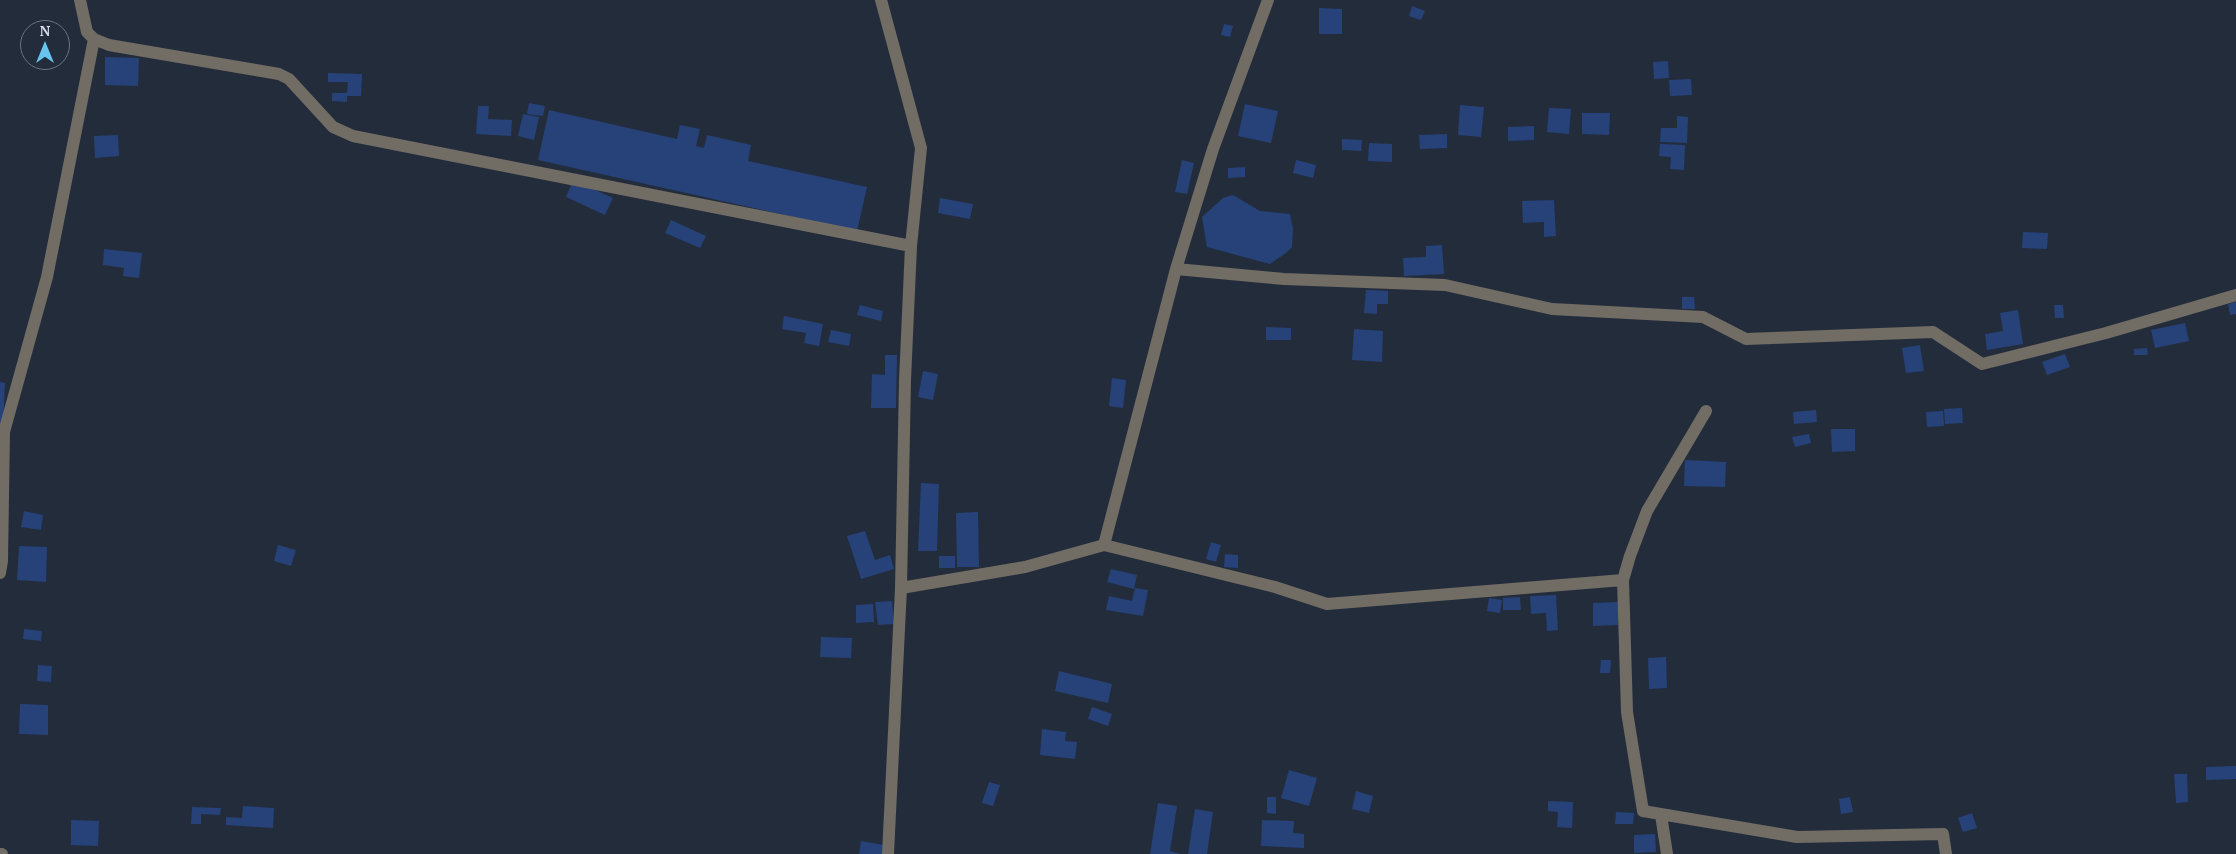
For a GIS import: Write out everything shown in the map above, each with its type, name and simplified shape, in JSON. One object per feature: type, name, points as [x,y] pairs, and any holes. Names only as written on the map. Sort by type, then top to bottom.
[{"type":"street","points":[[80,0],[88,32],[94,39],[109,45],[280,74],[289,79],[333,127],[353,136],[911,246]]},
{"type":"street","points":[[881,0],[921,148],[911,246],[905,380],[901,588],[888,854]]},
{"type":"street","points":[[1104,545],[1176,269],[1213,149],[1268,0]]},
{"type":"street","points":[[0,573],[2,561],[4,432],[47,277],[94,39]]},
{"type":"street","points":[[1176,269],[1284,279],[1445,285],[1552,309],[1704,317],[1746,339],[1934,332],[1982,364],[2106,333],[2236,295]]},
{"type":"street","points":[[1706,411],[1647,511],[1623,580],[1627,712],[1642,811],[1796,837],[1943,834],[1946,854]]},
{"type":"street","points":[[901,588],[1025,567],[1104,545],[1275,587],[1327,604],[1623,580]]},
{"type":"street","points":[[1661,814],[1667,854]]},
{"type":"building","points":[[1412,6],[1425,11],[1421,20],[1409,16]]},
{"type":"building","points":[[1319,8],[1342,9],[1342,34],[1319,34]]},
{"type":"building","points":[[1224,24],[1233,26],[1230,37],[1221,35]]},
{"type":"building","points":[[105,57],[139,58],[138,86],[105,85]]},
{"type":"building","points":[[1668,61],[1669,78],[1654,79],[1653,62]]},
{"type":"building","points":[[328,73],[362,74],[361,96],[347,96],[347,102],[332,101],[332,93],[347,93],[348,82],[328,82]]},
{"type":"building","points":[[1691,79],[1692,95],[1670,96],[1669,80]]},
{"type":"building","points":[[529,103],[545,106],[543,116],[527,114]]},
{"type":"building","points":[[1245,104],[1278,111],[1271,143],[1238,136]]},
{"type":"building","points":[[1460,105],[1484,107],[1481,137],[1458,135]]},
{"type":"building","points":[[478,106],[489,106],[488,119],[512,120],[511,136],[476,134]]},
{"type":"building","points":[[1549,108],[1571,109],[1569,134],[1547,132]]},
{"type":"building","points":[[549,110],[677,139],[680,125],[700,129],[696,146],[704,148],[707,135],[751,145],[748,161],[867,187],[857,231],[538,160]]},
{"type":"building","points":[[1582,113],[1610,113],[1609,135],[1582,134]]},
{"type":"building","points":[[523,114],[539,117],[534,140],[518,136]]},
{"type":"building","points":[[1677,116],[1688,117],[1687,143],[1660,142],[1661,128],[1677,128]]},
{"type":"building","points":[[1534,126],[1534,140],[1508,141],[1508,127]]},
{"type":"building","points":[[1447,134],[1447,148],[1420,149],[1419,135]]},
{"type":"building","points":[[118,135],[119,156],[95,158],[94,136]]},
{"type":"building","points":[[1342,139],[1362,140],[1361,151],[1342,150]]},
{"type":"building","points":[[1369,143],[1392,144],[1392,162],[1368,161]]},
{"type":"building","points":[[1660,144],[1685,145],[1684,170],[1670,169],[1671,157],[1659,156]]},
{"type":"building","points":[[1182,160],[1194,163],[1187,194],[1175,192]]},
{"type":"building","points":[[1296,160],[1316,165],[1313,178],[1293,173]]},
{"type":"building","points":[[1245,167],[1245,177],[1228,178],[1228,168]]},
{"type":"building","points":[[573,180],[613,198],[605,215],[566,197]]},
{"type":"building","points":[[1233,195],[1260,211],[1290,214],[1293,229],[1292,247],[1270,264],[1207,247],[1202,217],[1223,198]]},
{"type":"building","points":[[940,198],[973,204],[970,219],[938,213]]},
{"type":"building","points":[[1554,200],[1556,236],[1544,237],[1544,222],[1523,223],[1522,201]]},
{"type":"building","points":[[671,220],[706,236],[700,248],[665,233]]},
{"type":"building","points":[[2023,232],[2048,233],[2047,249],[2022,248]]},
{"type":"building","points":[[1442,245],[1444,274],[1404,276],[1403,258],[1426,257],[1426,246]]},
{"type":"building","points":[[104,249],[142,253],[139,278],[123,276],[124,268],[103,265]]},
{"type":"building","points":[[1366,290],[1388,291],[1388,304],[1377,304],[1377,314],[1364,313]]},
{"type":"building","points":[[1682,297],[1694,297],[1695,309],[1682,309]]},
{"type":"building","points":[[2236,302],[2236,314],[2230,315],[2228,304]]},
{"type":"building","points":[[860,305],[883,311],[881,321],[857,315]]},
{"type":"building","points":[[2054,305],[2063,305],[2064,318],[2055,318]]},
{"type":"building","points":[[2018,310],[2023,344],[1987,350],[1985,334],[2003,331],[2000,313]]},
{"type":"building","points":[[784,316],[823,324],[819,346],[804,343],[806,333],[782,329]]},
{"type":"building","points":[[2185,323],[2189,341],[2155,348],[2151,330]]},
{"type":"building","points":[[1266,327],[1291,328],[1291,340],[1266,340]]},
{"type":"building","points":[[1354,329],[1383,331],[1382,362],[1352,360]]},
{"type":"building","points":[[831,330],[851,334],[849,346],[828,342]]},
{"type":"building","points":[[1920,345],[1924,371],[1906,373],[1902,348]]},
{"type":"building","points":[[2147,348],[2148,355],[2134,355],[2134,349]]},
{"type":"building","points":[[2065,354],[2070,367],[2047,375],[2042,362]]},
{"type":"building","points":[[885,355],[897,355],[896,408],[871,408],[872,374],[885,375]]},
{"type":"building","points":[[923,371],[938,374],[933,400],[918,397]]},
{"type":"building","points":[[1112,378],[1126,380],[1123,408],[1109,406]]},
{"type":"building","points":[[0,382],[5,383],[3,427],[0,427]]},
{"type":"building","points":[[1962,408],[1963,423],[1945,424],[1944,409]]},
{"type":"building","points":[[1816,410],[1817,422],[1794,424],[1793,412]]},
{"type":"building","points":[[1943,411],[1944,426],[1927,427],[1926,412]]},
{"type":"building","points":[[1831,429],[1855,429],[1855,451],[1832,452]]},
{"type":"building","points":[[1809,434],[1811,443],[1795,447],[1792,437]]},
{"type":"building","points":[[1685,460],[1726,462],[1725,487],[1684,486]]},
{"type":"building","points":[[921,483],[939,484],[937,551],[918,551]]},
{"type":"building","points":[[24,511],[43,515],[41,530],[21,527]]},
{"type":"building","points":[[978,512],[979,567],[957,567],[956,513]]},
{"type":"building","points":[[865,531],[875,560],[890,555],[894,569],[861,579],[847,536]]},
{"type":"building","points":[[1211,542],[1221,545],[1216,562],[1206,559]]},
{"type":"building","points":[[278,545],[296,550],[291,566],[274,561]]},
{"type":"building","points":[[19,546],[47,547],[46,582],[17,580]]},
{"type":"building","points":[[1225,554],[1238,555],[1238,568],[1224,567]]},
{"type":"building","points":[[939,556],[955,556],[955,568],[939,568]]},
{"type":"building","points":[[1111,569],[1137,575],[1134,589],[1107,582]]},
{"type":"building","points":[[1135,588],[1148,590],[1143,616],[1106,610],[1109,596],[1132,601]]},
{"type":"building","points":[[1556,595],[1558,630],[1547,631],[1546,613],[1531,614],[1530,596]]},
{"type":"building","points":[[1520,597],[1521,610],[1503,610],[1503,598]]},
{"type":"building","points":[[1489,598],[1502,600],[1500,613],[1487,611]]},
{"type":"building","points":[[892,601],[894,624],[878,625],[875,602]]},
{"type":"building","points":[[1618,602],[1618,625],[1593,626],[1593,603]]},
{"type":"building","points":[[873,604],[874,622],[856,623],[856,605]]},
{"type":"building","points":[[24,629],[42,631],[41,641],[23,639]]},
{"type":"building","points":[[821,637],[852,638],[851,658],[820,657]]},
{"type":"building","points":[[1666,657],[1667,688],[1649,689],[1648,658]]},
{"type":"building","points":[[1601,660],[1611,660],[1610,673],[1600,673]]},
{"type":"building","points":[[38,665],[52,666],[51,682],[37,681]]},
{"type":"building","points":[[1059,671],[1112,684],[1108,703],[1055,691]]},
{"type":"building","points":[[20,704],[48,705],[48,735],[19,734]]},
{"type":"building","points":[[1092,707],[1112,714],[1108,726],[1088,719]]},
{"type":"building","points":[[1042,729],[1066,732],[1065,741],[1077,742],[1075,759],[1040,755]]},
{"type":"building","points":[[2236,766],[2236,779],[2206,780],[2206,767]]},
{"type":"building","points":[[1289,770],[1317,778],[1309,806],[1281,798]]},
{"type":"building","points":[[2174,774],[2187,774],[2188,802],[2176,803]]},
{"type":"building","points":[[989,782],[1000,785],[993,806],[982,803]]},
{"type":"building","points":[[1356,791],[1373,796],[1369,813],[1352,809]]},
{"type":"building","points":[[1267,797],[1276,797],[1276,814],[1267,813]]},
{"type":"building","points":[[1850,797],[1853,812],[1841,814],[1839,799]]},
{"type":"building","points":[[1548,801],[1573,802],[1572,828],[1557,827],[1558,812],[1548,811]]},
{"type":"building","points":[[1158,803],[1177,806],[1170,851],[1181,854],[1150,854]]},
{"type":"building","points":[[243,806],[274,808],[273,828],[226,825],[226,817],[242,818]]},
{"type":"building","points":[[192,807],[221,808],[220,815],[201,814],[201,824],[191,824]]},
{"type":"building","points":[[1195,809],[1213,812],[1207,854],[1188,854]]},
{"type":"building","points":[[1616,812],[1634,813],[1633,824],[1615,824]]},
{"type":"building","points":[[1972,813],[1977,828],[1963,832],[1958,818]]},
{"type":"building","points":[[71,820],[99,821],[98,846],[71,845]]},
{"type":"building","points":[[1262,820],[1294,821],[1293,833],[1304,834],[1304,848],[1261,846]]},
{"type":"building","points":[[1655,834],[1656,852],[1634,853],[1634,835]]},
{"type":"building","points":[[861,841],[884,845],[883,854],[859,854]]}]
